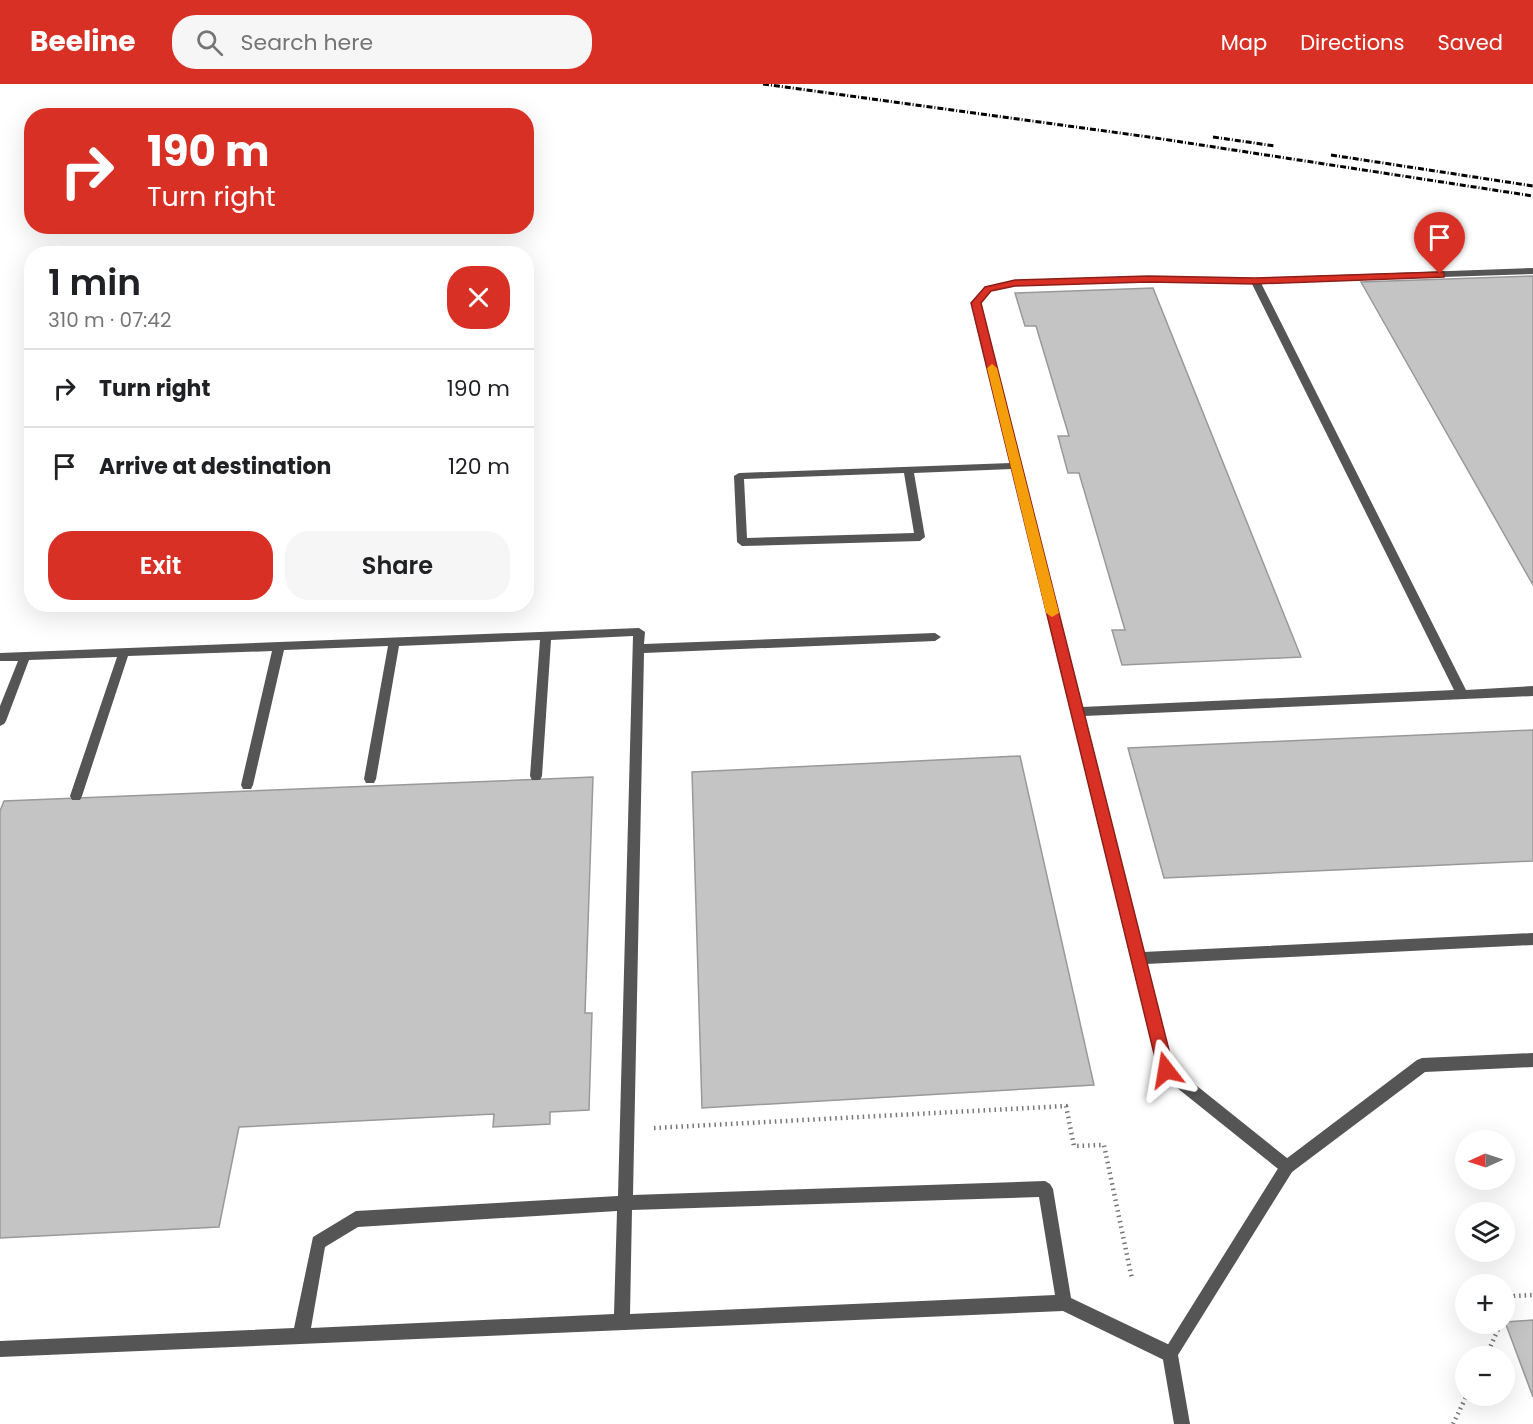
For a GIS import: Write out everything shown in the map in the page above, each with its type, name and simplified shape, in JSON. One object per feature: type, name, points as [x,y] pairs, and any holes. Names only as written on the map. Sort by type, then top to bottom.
[{"type":"street","points":[[1287,1167],[1166,1070],[976,303],[988,289],[1015,283],[1137,280],[1255,281],[1533,271]]},
{"type":"street","points":[[1255,281],[1462,694]]},
{"type":"street","points":[[908,470],[920,537],[742,542],[739,476],[1016,466]]},
{"type":"street","points":[[0,657],[639,632],[622,1323]]},
{"type":"street","points":[[536,776],[546,635]]},
{"type":"street","points":[[638,649],[935,637]]},
{"type":"street","points":[[370,779],[394,642]]},
{"type":"street","points":[[247,784],[279,646]]},
{"type":"street","points":[[75,796],[124,652]]},
{"type":"street","points":[[0,721],[25,656]]},
{"type":"street","points":[[1077,712],[1533,691]]},
{"type":"street","points":[[1138,958],[1533,939]]},
{"type":"street","points":[[1182,1424],[1170,1354],[1287,1167],[1422,1065],[1533,1060]]},
{"type":"street","points":[[301,1336],[318,1242],[356,1219],[624,1203],[1045,1189],[1064,1303]]},
{"type":"street","points":[[0,1349],[1064,1303],[1170,1354]]},
{"type":"path","points":[[626,1130],[1066,1107],[1074,1146],[1104,1145],[1132,1279]]},
{"type":"path","points":[[1515,1296],[1533,1295]]},
{"type":"path","points":[[1453,1424],[1462,1406]]},
{"type":"building","points":[[1533,276],[1533,585],[1361,282]]},
{"type":"building","points":[[1153,288],[1301,657],[1122,665],[1112,630],[1125,630],[1079,473],[1068,473],[1058,436],[1069,436],[1036,326],[1025,326],[1015,293]]},
{"type":"building","points":[[1533,730],[1533,861],[1164,878],[1128,748]]},
{"type":"building","points":[[1020,756],[1094,1085],[702,1108],[692,772]]},
{"type":"building","points":[[593,777],[585,1013],[592,1013],[589,1110],[550,1112],[550,1124],[493,1127],[494,1114],[239,1127],[219,1227],[0,1238],[0,811],[4,801]]},
{"type":"building","points":[[1533,1320],[1533,1397],[1509,1334],[1515,1334],[1515,1321]]},
{"type":"railway","points":[[763,84],[1149,137],[1533,196]]},
{"type":"railway","points":[[1213,137],[1275,146]]},
{"type":"railway","points":[[1331,155],[1533,186]]},
{"type":"slow traffic","points":[[992,368],[1052,613]]},
{"type":"route","points":[[1166,1070],[976,303],[988,289],[1015,283],[1148,279],[1255,281],[1440,274]]}]
